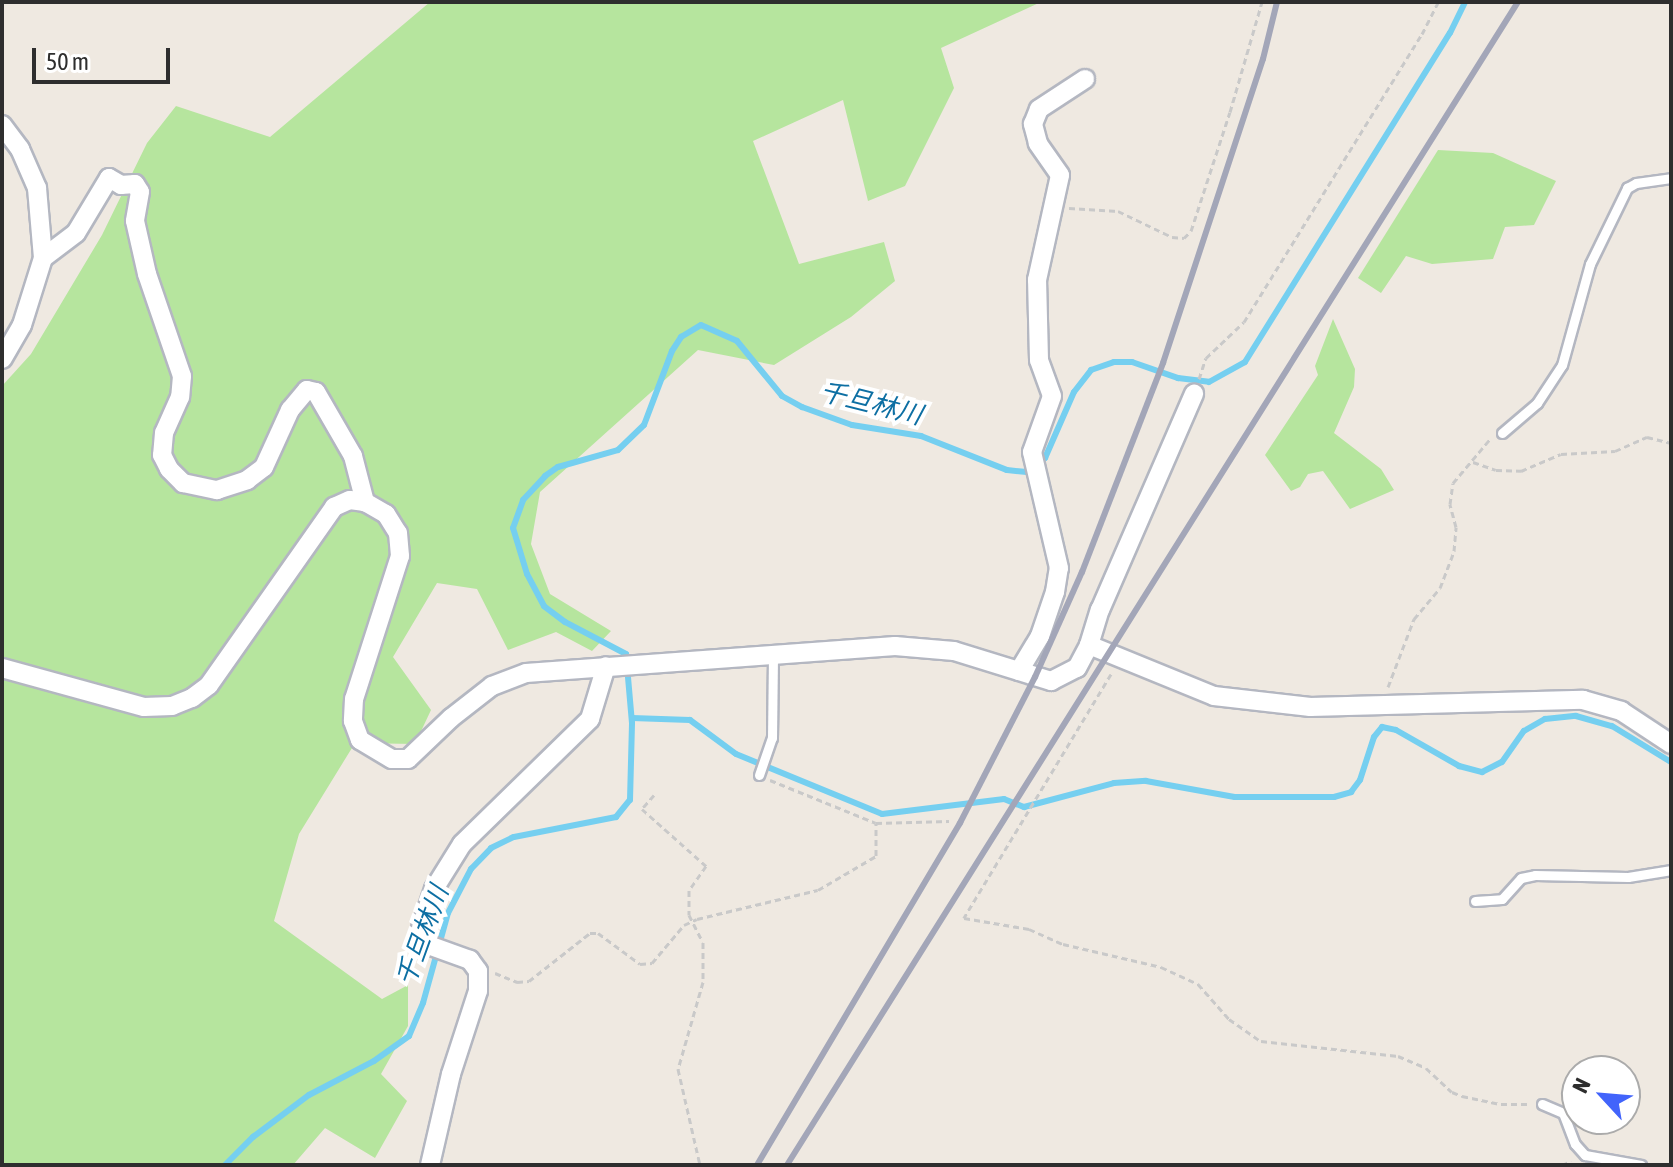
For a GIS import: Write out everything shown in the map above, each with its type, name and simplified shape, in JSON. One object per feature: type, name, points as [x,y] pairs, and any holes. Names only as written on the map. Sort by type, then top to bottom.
[{"type":"street","points":[[1019,671],[1040,636],[1055,592],[1059,568],[1032,452],[1052,396],[1039,360],[1037,280],[1060,175],[1038,143],[1033,124],[1039,109],[1085,79]]},
{"type":"street","points":[[2,125],[20,149],[37,188],[43,258],[22,325],[2,359]]},
{"type":"street","points":[[43,258],[76,233],[109,178],[121,185],[135,184],[140,192],[135,221],[147,274],[182,376],[180,397],[164,433],[162,455],[169,469],[183,483],[217,490],[247,480],[264,467],[290,410],[307,390],[316,392],[336,422],[353,456],[365,502]]},
{"type":"street","points":[[2,668],[144,707],[172,706],[192,698],[209,685],[334,507],[350,500],[365,502],[386,514],[398,533],[400,556],[354,699],[353,721],[360,740],[392,759],[408,759],[451,718],[492,686],[526,673],[895,646],[954,651],[1051,681],[1077,668],[1089,645],[1100,610],[1194,394]]},
{"type":"street","points":[[1089,645],[1214,696],[1310,707],[1583,700],[1621,711],[1671,744]]},
{"type":"street","points":[[430,1165],[451,1074],[478,991],[478,971],[470,960],[428,945],[421,928],[434,889],[462,844],[590,719],[610,666]]},
{"type":"lane","points":[[1502,433],[1537,403],[1562,365],[1590,264],[1627,188],[1636,183],[1671,178]]},
{"type":"lane","points":[[759,775],[772,738],[773,655]]},
{"type":"lane","points":[[1475,901],[1502,899],[1521,878],[1535,875],[1628,877],[1671,870]]},
{"type":"lane","points":[[1542,1104],[1563,1113],[1575,1144],[1585,1155],[1641,1165]]},
{"type":"path","points":[[1054,209],[1092,207],[1118,211],[1172,237],[1184,238],[1191,231],[1262,2]]},
{"type":"path","points":[[1206,358],[1244,322],[1422,34],[1438,2]]},
{"type":"path","points":[[1385,706],[1389,683],[1414,619],[1440,588],[1449,564],[1456,527],[1451,513],[1453,483],[1473,462],[1483,445],[1502,433]]},
{"type":"path","points":[[1473,462],[1496,470],[1521,471],[1561,454],[1615,451],[1647,437],[1671,443]]},
{"type":"path","points":[[1128,661],[1112,673],[964,918],[1029,929],[1063,944],[1161,967],[1198,984],[1229,1019],[1261,1041],[1398,1056],[1426,1068],[1452,1092],[1471,1099],[1501,1104],[1542,1104]]},
{"type":"path","points":[[759,775],[876,823],[949,821]]},
{"type":"path","points":[[654,795],[642,809],[706,866],[689,890],[691,922],[703,942],[703,982],[678,1069],[700,1165]]},
{"type":"path","points":[[478,971],[485,969],[517,982],[529,981],[590,933],[598,933],[640,964],[648,965],[691,922],[818,890],[876,856],[876,823]]},
{"type":"green space","points":[[430,2],[1041,2],[941,48],[954,88],[905,186],[868,201],[843,100],[753,141],[799,264],[884,242],[895,281],[851,317],[774,365],[698,350],[540,492],[531,544],[550,594],[611,631],[592,651],[556,632],[508,650],[477,589],[437,583],[393,657],[431,710],[415,744],[355,743],[299,834],[274,921],[382,999],[408,985],[408,1026],[381,1074],[407,1101],[375,1158],[325,1128],[293,1165],[2,1165],[2,386],[31,354],[102,235],[147,143],[176,106],[270,137]]},
{"type":"green space","points":[[1438,150],[1493,153],[1556,181],[1534,225],[1505,227],[1493,259],[1432,264],[1406,256],[1381,293],[1358,278]]},
{"type":"green space","points":[[1333,319],[1355,369],[1354,387],[1334,433],[1381,469],[1394,490],[1350,509],[1323,471],[1308,474],[1300,487],[1291,491],[1265,455],[1318,375],[1315,366]]},
{"type":"waterway","name":"千旦林川","points":[[225,1165],[253,1137],[309,1095],[374,1061],[409,1036],[423,1003],[448,913],[471,869],[491,848],[514,837],[616,817],[630,800],[632,723],[626,654],[565,622],[544,606],[527,574],[513,528],[523,500],[545,476],[558,467],[618,450],[644,425],[672,351],[681,337],[701,325],[737,341],[782,396],[802,407],[852,425],[921,436],[1007,470],[1027,472],[1045,458],[1074,392],[1091,370],[1114,362],[1132,362],[1178,378],[1209,382],[1245,362],[1450,33],[1465,2]]},
{"type":"waterway","points":[[632,718],[690,720],[736,754],[882,814],[1004,799],[1024,807],[1114,783],[1146,781],[1235,797],[1334,797],[1351,792],[1360,780],[1374,737],[1382,727],[1396,730],[1459,766],[1482,772],[1502,762],[1524,731],[1545,719],[1576,716],[1612,726],[1671,762]]},
{"type":"railway","points":[[757,1165],[960,823],[1035,677],[1082,572],[1163,363],[1263,59],[1277,2]]},
{"type":"railway","points":[[787,1165],[1518,2]]}]
